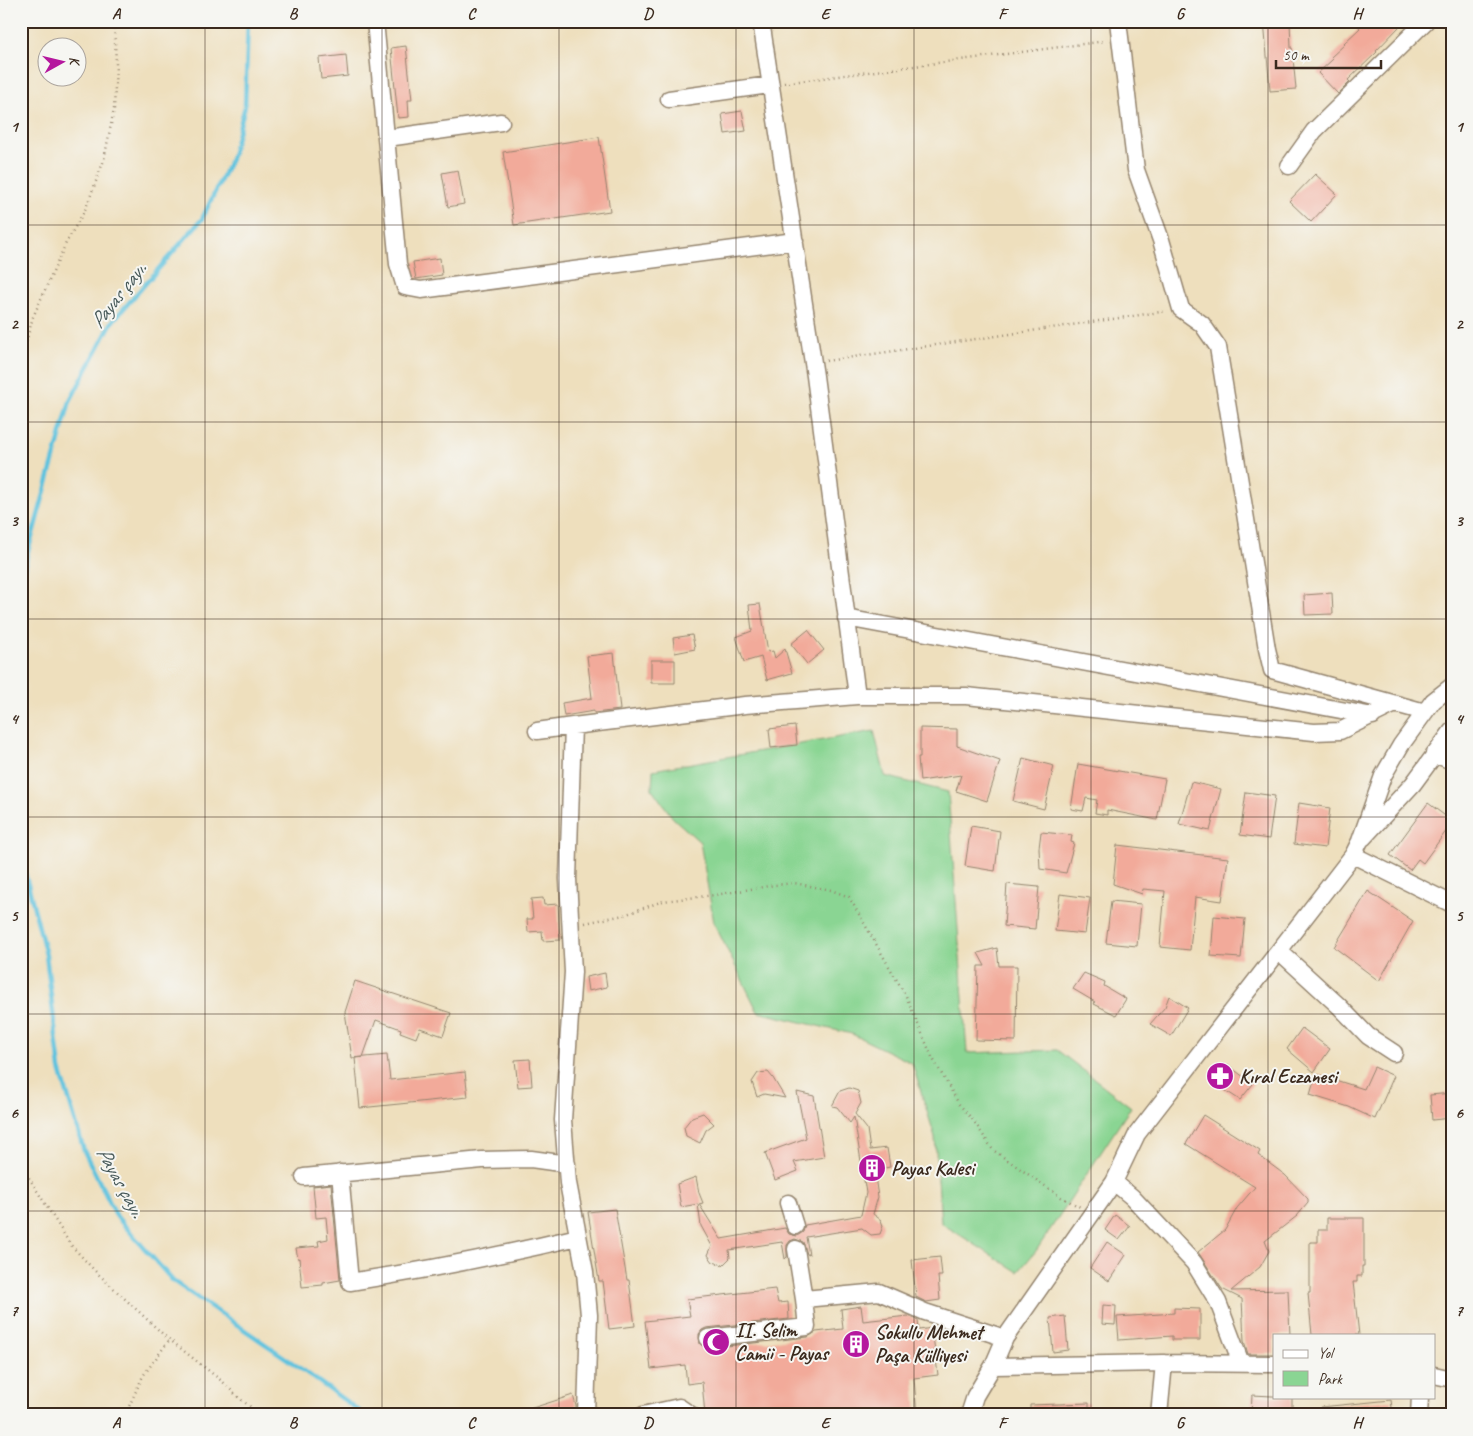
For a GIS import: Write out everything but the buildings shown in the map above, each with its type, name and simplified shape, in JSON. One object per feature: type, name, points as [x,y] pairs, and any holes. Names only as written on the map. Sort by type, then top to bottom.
[{"type":"street","points":[[375,21],[398,264],[405,287],[421,290],[795,241]]},
{"type":"street","points":[[761,21],[795,241],[857,696]]},
{"type":"street","points":[[1118,21],[1136,170],[1161,240],[1181,309],[1202,324],[1218,347],[1272,670],[1425,712]]},
{"type":"street","points":[[1289,166],[1314,131],[1426,21]]},
{"type":"street","points":[[669,99],[770,85]]},
{"type":"street","points":[[387,138],[501,122]]},
{"type":"street","points":[[846,618],[1373,716]]},
{"type":"street","points":[[1357,848],[1383,776],[1401,745],[1433,701],[1452,686]]},
{"type":"street","points":[[536,731],[745,705],[857,696],[966,696],[1314,732],[1340,731],[1395,704]]},
{"type":"street","points":[[573,726],[568,880],[573,972],[563,1120],[568,1183],[586,1272],[589,1315],[586,1415]]},
{"type":"street","points":[[969,1415],[975,1396],[993,1366],[1005,1338],[1114,1182],[1137,1134],[1357,848],[1414,784],[1452,731]]},
{"type":"street","points":[[1434,754],[1452,761]]},
{"type":"street","points":[[1357,848],[1452,904]]},
{"type":"street","points":[[1279,951],[1339,1006],[1368,1036],[1394,1053]]},
{"type":"street","points":[[304,1177],[499,1159],[531,1159],[567,1164]]},
{"type":"street","points":[[340,1174],[350,1282],[496,1256],[578,1237]]},
{"type":"street","points":[[1114,1182],[1132,1197],[1194,1263],[1218,1302],[1241,1363]]},
{"type":"street","points":[[788,1203],[795,1226]]},
{"type":"street","points":[[708,1338],[807,1327],[796,1249]]},
{"type":"street","points":[[804,1299],[879,1292],[925,1312],[1005,1338]]},
{"type":"street","points":[[1159,1415],[1164,1363]]},
{"type":"street","points":[[993,1366],[1164,1363],[1273,1364]]},
{"type":"street","points":[[1436,1375],[1452,1379]]},
{"type":"street","points":[[1419,1415],[1420,1398]]},
{"type":"street","points":[[643,1415],[679,1407],[691,1415]]},
{"type":"path","points":[[21,361],[33,317],[66,243],[86,208],[104,160],[114,109],[116,64],[114,21]]},
{"type":"path","points":[[770,85],[1120,40]]},
{"type":"path","points":[[812,363],[1181,309]]},
{"type":"path","points":[[570,926],[624,916],[663,900],[715,895],[794,883],[831,890],[850,897],[906,996],[941,1076],[993,1150],[1061,1197],[1092,1213]]},
{"type":"path","points":[[21,1165],[70,1244],[94,1271],[170,1339],[224,1382],[239,1398],[261,1415]]},
{"type":"path","points":[[125,1415],[143,1376],[170,1339]]},
{"type":"green space","points":[[874,731],[885,776],[948,792],[967,1053],[1057,1050],[1131,1107],[1036,1251],[1018,1272],[941,1223],[935,1137],[912,1063],[852,1034],[758,1012],[714,923],[700,842],[673,818],[652,789],[653,770]]},
{"type":"waterway","name":"Payas çayı.","points":[[21,598],[27,555],[70,401],[112,322],[202,219],[231,159],[245,106],[248,21]]},
{"type":"waterway","name":"Payas çayı.","points":[[21,857],[46,955],[60,1069],[84,1151],[117,1217],[173,1281],[365,1415]]},
{"type":"place","name":"Kıral Eczanesi","points":[[1220,1076]]},
{"type":"place","name":"Payas Kalesi","points":[[872,1168]]},
{"type":"place","name":"II. Selim Camii - Payas","points":[[716,1342]]},
{"type":"place","name":"Sokullu Mehmet Paşa Külliyesi","points":[[856,1344]]}]
